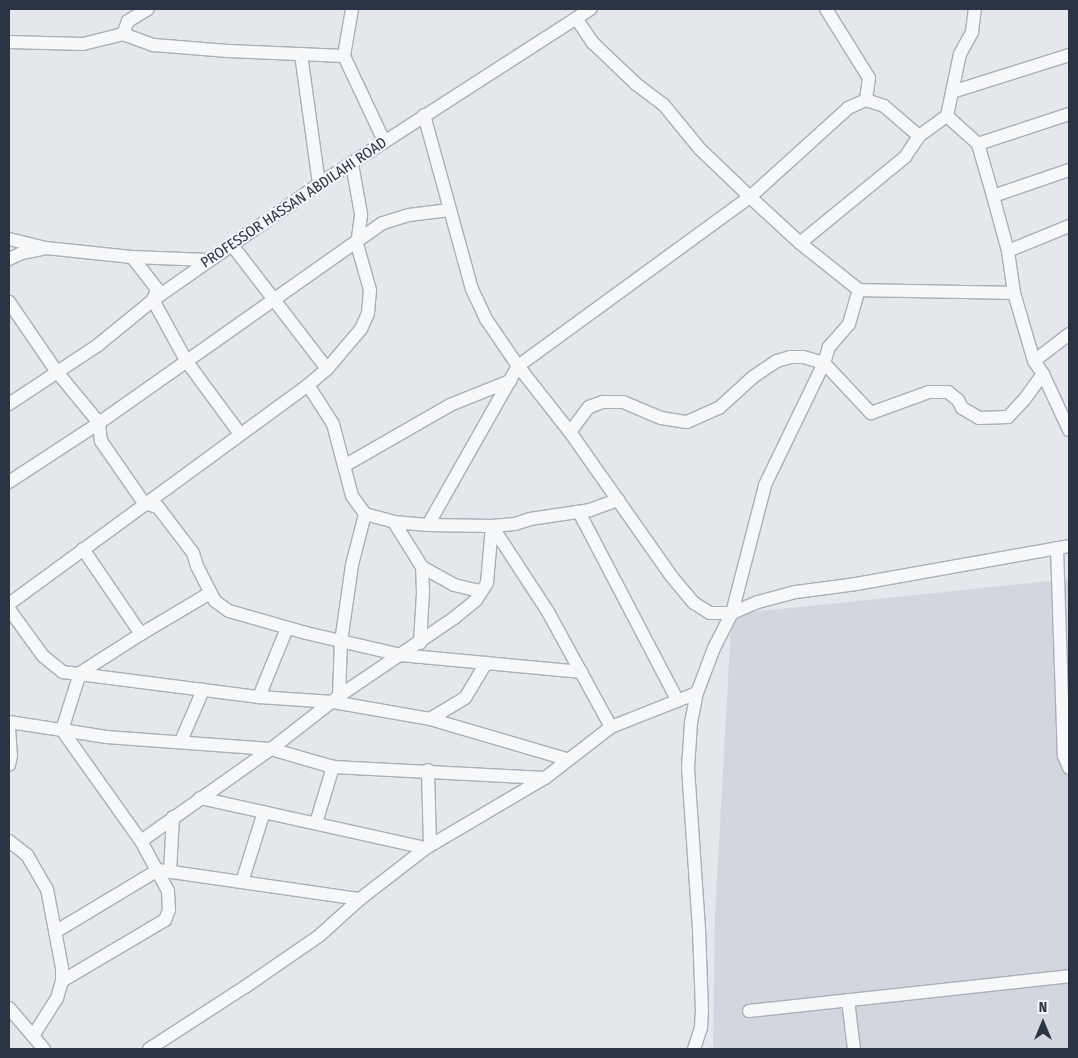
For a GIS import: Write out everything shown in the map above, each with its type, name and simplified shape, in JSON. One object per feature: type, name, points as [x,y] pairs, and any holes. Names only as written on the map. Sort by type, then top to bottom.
[{"type":"street","points":[[123,34],[128,21],[148,9]]},
{"type":"street","points":[[352,9],[344,56],[384,141]]},
{"type":"street","points":[[826,9],[869,78],[866,100]]},
{"type":"street","points":[[800,244],[905,157],[919,136],[947,116],[960,54],[972,32],[975,9]]},
{"type":"street","points":[[584,12],[593,43],[636,84],[664,104],[700,149],[800,244],[859,290],[1014,293]]},
{"type":"street","name":"PROFESSOR HASSAN ABDILAHI ROAD","points":[[9,404],[98,345],[153,300],[319,184],[352,164],[424,114],[584,12]]},
{"type":"street","points":[[9,42],[83,44],[123,34],[154,45],[228,52],[344,56]]},
{"type":"street","points":[[301,54],[319,184]]},
{"type":"street","points":[[952,92],[1069,55]]},
{"type":"street","points":[[428,525],[518,366],[750,197],[848,108],[866,100],[884,106],[919,136]]},
{"type":"street","points":[[424,114],[472,289],[486,319],[518,366],[570,432],[672,577],[694,604],[710,613],[732,613],[758,602],[796,592],[856,584],[1063,547],[1064,756],[1069,768]]},
{"type":"street","points":[[978,144],[1069,114]]},
{"type":"street","points":[[947,116],[978,144],[1008,251],[1014,293],[1034,361],[1043,374],[1069,430]]},
{"type":"street","points":[[9,604],[144,503],[308,385],[327,369],[361,330],[368,313],[370,290],[358,244],[361,214],[352,164]]},
{"type":"street","points":[[993,196],[1069,170]]},
{"type":"street","points":[[9,482],[99,424],[358,244],[384,223],[408,215],[450,210]]},
{"type":"street","points":[[1008,251],[1069,226]]},
{"type":"street","points":[[9,239],[46,248],[132,257],[209,260]]},
{"type":"street","points":[[232,245],[327,369]]},
{"type":"street","points":[[9,259],[22,253],[46,248]]},
{"type":"street","points":[[132,257],[157,289],[153,300],[187,362],[240,434]]},
{"type":"street","points":[[694,1049],[701,1028],[702,1011],[700,928],[688,768],[691,723],[697,693],[714,648],[732,613],[766,485],[824,363],[829,347],[849,324],[859,290]]},
{"type":"street","points":[[9,302],[57,372],[99,424],[101,441],[144,503],[158,507],[193,553],[197,566],[215,601],[229,611],[287,628],[401,656],[581,672]]},
{"type":"street","points":[[1034,361],[1069,334]]},
{"type":"street","points":[[570,432],[589,407],[602,402],[623,402],[661,418],[687,422],[719,408],[753,377],[777,361],[790,357],[803,357],[824,363],[871,413],[930,392],[948,392],[958,400],[962,408],[979,418],[1008,417],[1024,400],[1043,374]]},
{"type":"street","points":[[344,466],[450,406],[510,381]]},
{"type":"street","points":[[308,385],[333,424],[352,496],[364,514],[394,522],[428,525],[492,526],[579,512],[618,500]]},
{"type":"street","points":[[579,512],[678,700]]},
{"type":"street","points":[[336,699],[352,565],[364,514]]},
{"type":"street","points":[[394,522],[422,568],[423,592],[420,643]]},
{"type":"street","points":[[141,841],[271,749],[336,699],[420,643],[476,600],[487,583],[492,526]]},
{"type":"street","points":[[492,526],[548,612],[611,727]]},
{"type":"street","points":[[83,549],[141,634]]},
{"type":"street","points":[[422,568],[454,584],[481,592]]},
{"type":"street","points":[[62,730],[80,674],[141,634],[210,593]]},
{"type":"street","points":[[9,609],[43,656],[63,672],[259,697],[336,699],[430,719],[567,760]]},
{"type":"street","points":[[259,697],[287,628]]},
{"type":"street","points":[[430,719],[465,698],[486,663]]},
{"type":"street","points":[[181,741],[203,690]]},
{"type":"street","points":[[149,1049],[245,987],[319,936],[360,899],[428,846],[545,778],[611,727],[697,693]]},
{"type":"street","points":[[9,722],[106,737],[271,749],[332,767],[428,770],[545,778]]},
{"type":"street","points":[[9,728],[11,755],[9,766]]},
{"type":"street","points":[[62,730],[164,871]]},
{"type":"street","points":[[316,824],[332,767]]},
{"type":"street","points":[[428,770],[428,846]]},
{"type":"street","points":[[200,798],[316,824],[428,846]]},
{"type":"street","points":[[242,882],[264,812]]},
{"type":"street","points":[[62,981],[165,920],[169,910],[164,871],[173,817]]},
{"type":"street","points":[[9,842],[27,855],[47,889],[62,981],[57,998],[33,1036]]},
{"type":"street","points":[[55,932],[164,871],[360,899]]},
{"type":"street","points":[[750,1011],[1069,976]]},
{"type":"street","points":[[848,1000],[854,1049]]},
{"type":"street","points":[[9,1008],[44,1049]]},
{"type":"shaded area","points":[[1069,579],[1069,1049],[713,1049],[715,915],[731,627],[743,613]]}]
